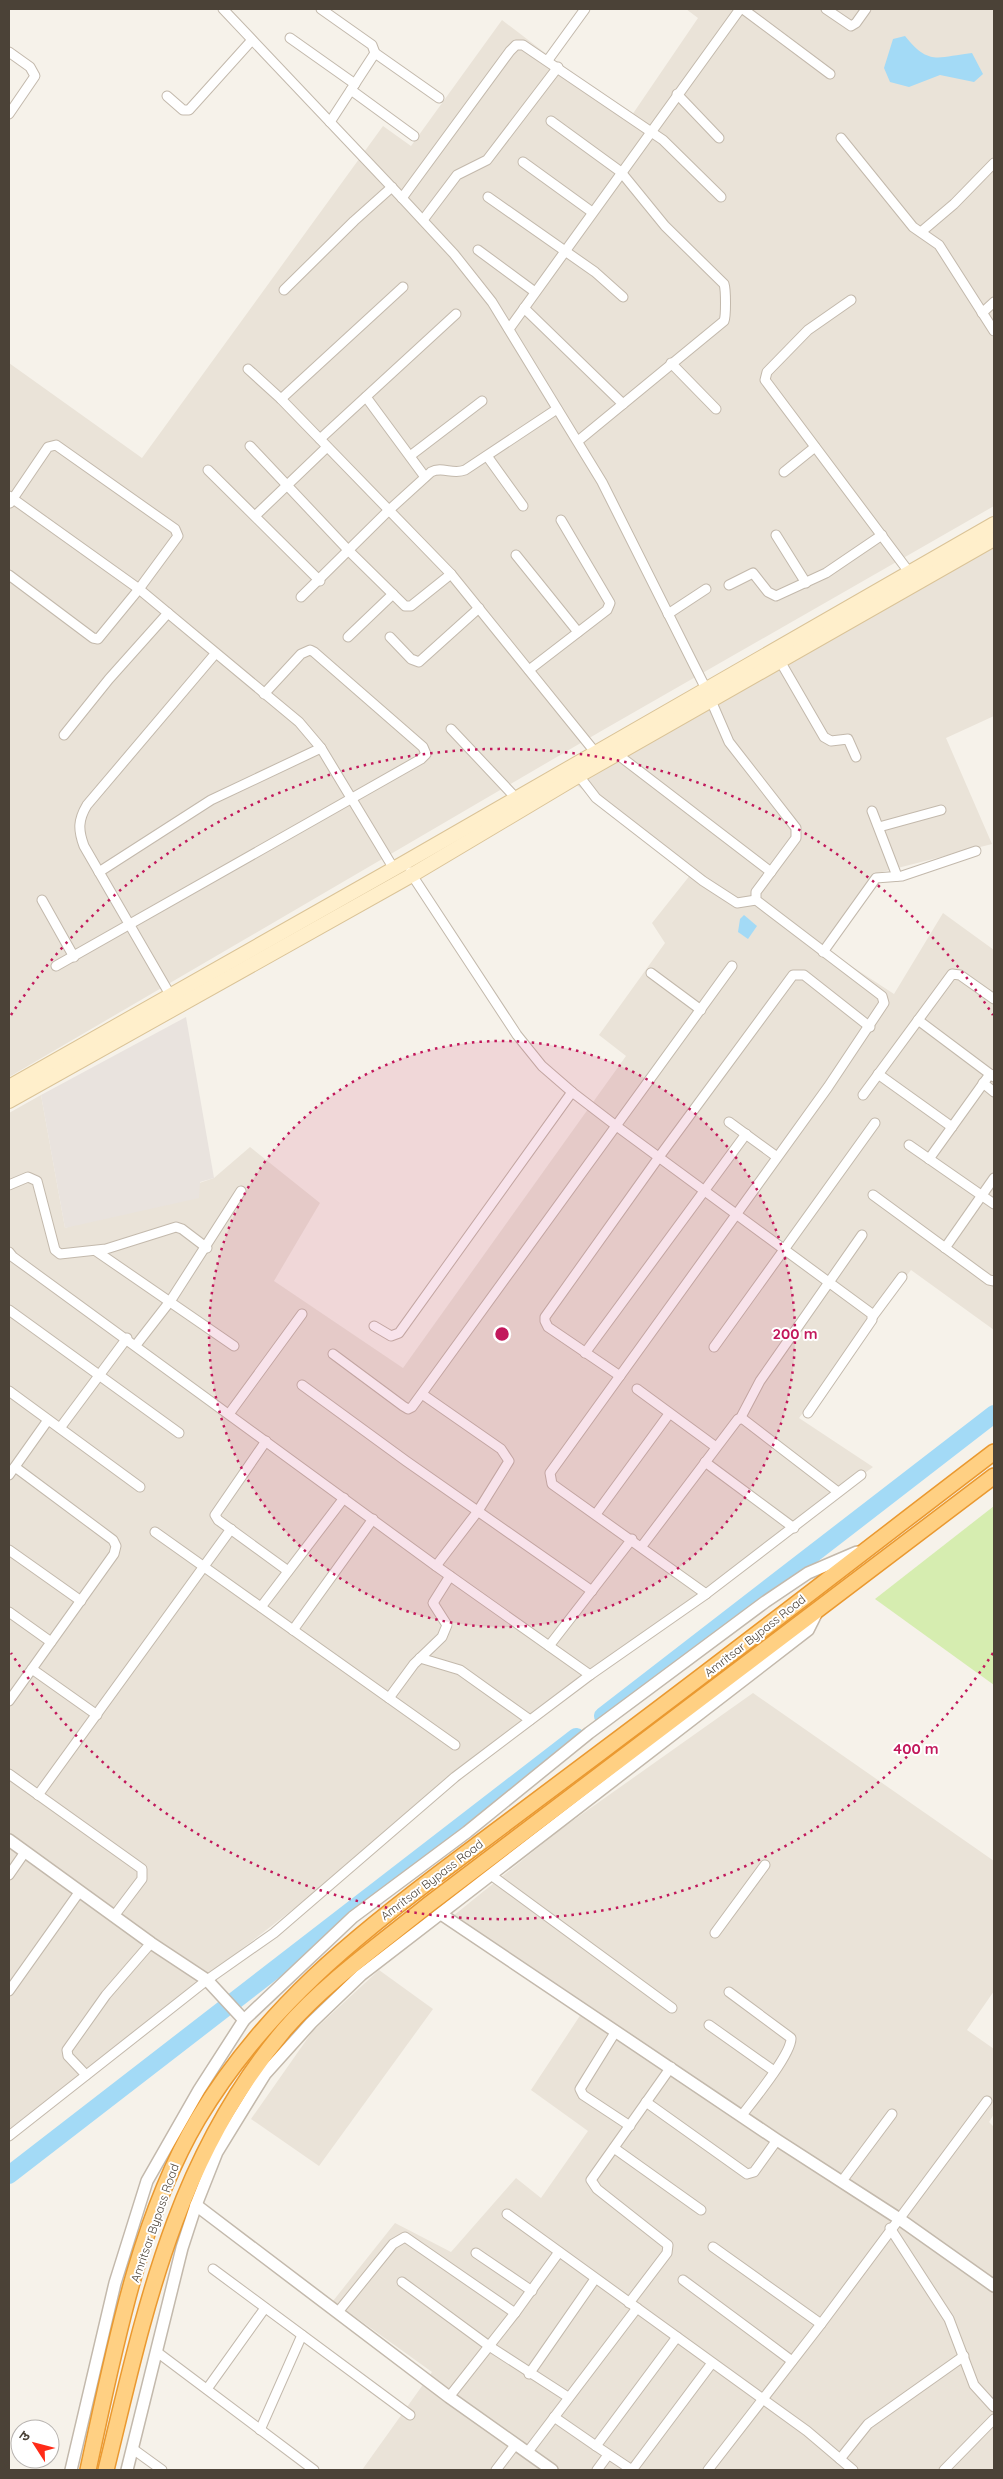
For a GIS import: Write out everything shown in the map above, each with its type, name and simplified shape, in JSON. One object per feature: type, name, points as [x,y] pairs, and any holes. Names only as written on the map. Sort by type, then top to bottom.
[{"type":"highway","name":"Amritsar Bypass Road","points":[[88,2470],[123,2321],[159,2202],[177,2157],[197,2121],[229,2070],[262,2028],[298,1990],[409,1896],[726,1659],[994,1452]]},
{"type":"highway","name":"Amritsar Bypass Road","points":[[106,2470],[145,2311],[175,2218],[195,2168],[221,2121],[252,2073],[286,2029],[361,1959],[428,1905],[994,1476]]},
{"type":"main road","points":[[9,1101],[174,1000],[575,771],[595,752],[780,661],[913,578],[994,524]]},
{"type":"main road","points":[[403,869],[516,798],[616,754],[708,695],[913,578],[994,539]]},
{"type":"main road","points":[[9,1087],[174,1000]]},
{"type":"street","points":[[223,9],[392,187],[471,274],[509,329],[578,441],[602,482],[708,695],[729,742],[797,832],[796,838],[756,892],[756,900]]},
{"type":"street","points":[[320,9],[372,46],[375,53],[439,98]]},
{"type":"street","points":[[548,60],[585,9]]},
{"type":"street","points":[[509,329],[649,132],[741,9],[830,74]]},
{"type":"street","points":[[826,9],[851,26],[856,23],[866,9]]},
{"type":"street","points":[[290,38],[414,136]]},
{"type":"street","points":[[167,96],[183,110],[189,110],[252,40]]},
{"type":"street","points":[[402,198],[513,48],[523,45],[548,60],[670,147],[721,198]]},
{"type":"street","points":[[9,52],[30,67],[35,76],[9,114]]},
{"type":"street","points":[[330,122],[375,53]]},
{"type":"street","points":[[422,220],[457,175],[488,160],[558,67]]},
{"type":"street","points":[[677,94],[719,138]]},
{"type":"street","points":[[551,121],[621,172],[665,226],[725,289],[726,315],[724,321],[578,441]]},
{"type":"street","points":[[841,138],[910,223],[939,245],[994,331]]},
{"type":"street","points":[[523,162],[592,212]]},
{"type":"street","points":[[921,232],[954,204],[994,163]]},
{"type":"street","points":[[284,290],[348,226],[392,187]]},
{"type":"street","points":[[488,197],[565,250],[623,297]]},
{"type":"street","points":[[478,250],[535,292]]},
{"type":"street","points":[[280,399],[403,287]]},
{"type":"street","points":[[851,300],[808,330],[766,376],[766,383],[913,578]]},
{"type":"street","points":[[982,313],[994,302]]},
{"type":"street","points":[[524,308],[623,404]]},
{"type":"street","points":[[320,440],[456,314]]},
{"type":"street","points":[[671,363],[716,409]]},
{"type":"street","points":[[248,369],[280,399],[450,574],[595,752]]},
{"type":"street","points":[[366,397],[425,477]]},
{"type":"street","points":[[410,456],[482,401]]},
{"type":"street","points":[[302,598],[388,511],[425,477],[436,470],[459,472],[487,456],[557,409]]},
{"type":"street","points":[[9,575],[93,638],[98,639],[139,589],[178,536],[175,529],[56,445],[48,447],[10,499],[139,589],[299,722],[321,748],[352,798],[527,1049],[572,1092],[873,1316]]},
{"type":"street","points":[[250,446],[349,551],[405,606],[410,607],[450,574]]},
{"type":"street","points":[[784,472],[815,446]]},
{"type":"street","points":[[254,516],[327,447]]},
{"type":"street","points":[[487,456],[523,506]]},
{"type":"street","points":[[208,470],[320,581]]},
{"type":"street","points":[[529,670],[607,610],[609,601],[561,520]]},
{"type":"street","points":[[776,535],[806,583]]},
{"type":"street","points":[[729,585],[754,572],[768,592],[776,596],[826,573],[882,535]]},
{"type":"street","points":[[516,555],[578,632]]},
{"type":"street","points":[[668,614],[706,589]]},
{"type":"street","points":[[348,637],[393,594]]},
{"type":"street","points":[[390,637],[411,659],[419,662],[479,608]]},
{"type":"street","points":[[64,735],[109,679],[168,613]]},
{"type":"street","points":[[56,966],[130,926],[421,759],[426,754],[426,750],[310,650],[302,654],[264,694]]},
{"type":"street","points":[[174,1000],[82,842],[79,818],[87,805],[215,654]]},
{"type":"street","points":[[780,661],[824,737],[831,741],[848,739],[856,757]]},
{"type":"street","points":[[451,729],[516,798]]},
{"type":"street","points":[[99,872],[211,800],[321,748]]},
{"type":"street","points":[[616,754],[771,872]]},
{"type":"street","points":[[575,771],[596,798],[702,881],[737,903],[756,900],[882,996],[884,1007],[550,1473],[552,1484],[642,1546],[706,1594]]},
{"type":"street","points":[[879,827],[941,810]]},
{"type":"street","points":[[872,811],[897,876]]},
{"type":"street","points":[[823,952],[873,881],[880,877],[897,876],[976,852]]},
{"type":"street","points":[[42,900],[74,957]]},
{"type":"street","points":[[333,1354],[406,1408],[412,1407],[732,966]]},
{"type":"street","points":[[650,973],[701,1010]]},
{"type":"street","points":[[862,1096],[950,976],[955,973],[960,975],[994,999]]},
{"type":"street","points":[[620,1376],[548,1327],[545,1317],[658,1157],[794,975],[804,975],[870,1027]]},
{"type":"street","points":[[918,1020],[992,1075],[983,1083],[930,1159]]},
{"type":"street","points":[[878,1074],[952,1127]]},
{"type":"street","points":[[983,1083],[994,1092]]},
{"type":"street","points":[[374,1326],[391,1336],[399,1332],[572,1092]]},
{"type":"street","points":[[730,1122],[777,1157]]},
{"type":"street","points":[[714,1347],[874,1123]]},
{"type":"street","points":[[585,1352],[746,1134]]},
{"type":"street","points":[[909,1145],[994,1204]]},
{"type":"street","points":[[9,1185],[28,1177],[37,1181],[55,1250],[63,1255],[96,1251],[176,1228],[182,1229],[206,1248]]},
{"type":"street","points":[[945,1248],[994,1178]]},
{"type":"street","points":[[136,1345],[206,1248],[241,1191]]},
{"type":"street","points":[[873,1195],[994,1282]]},
{"type":"street","points":[[642,1546],[704,1462],[736,1421],[740,1419],[760,1381],[862,1235]]},
{"type":"street","points":[[96,1251],[170,1300],[234,1346]]},
{"type":"street","points":[[9,1252],[13,1257],[127,1338],[436,1566],[590,1675]]},
{"type":"street","points":[[808,1413],[873,1316],[902,1277]]},
{"type":"street","points":[[9,1310],[179,1433]]},
{"type":"street","points":[[229,1414],[302,1314]]},
{"type":"street","points":[[60,1428],[127,1338]]},
{"type":"street","points":[[302,1385],[592,1591]]},
{"type":"street","points":[[638,1389],[669,1414],[716,1447]]},
{"type":"street","points":[[9,1391],[140,1487]]},
{"type":"street","points":[[422,1394],[501,1449],[508,1458],[508,1466],[478,1511],[436,1566]]},
{"type":"street","points":[[596,1514],[669,1414]]},
{"type":"street","points":[[740,1419],[838,1492]]},
{"type":"street","points":[[9,1475],[48,1420]]},
{"type":"street","points":[[266,1441],[216,1512],[216,1519],[288,1570]]},
{"type":"street","points":[[704,1462],[794,1528]]},
{"type":"street","points":[[9,1699],[114,1554],[115,1543],[14,1467]]},
{"type":"street","points":[[9,2136],[207,1980],[274,1933],[455,1778],[590,1675],[706,1594],[794,1528],[861,1474]]},
{"type":"street","points":[[261,1607],[344,1498]]},
{"type":"street","points":[[293,1630],[373,1520]]},
{"type":"street","points":[[38,1795],[231,1529]]},
{"type":"street","points":[[155,1532],[455,1745]]},
{"type":"street","points":[[549,1646],[632,1539]]},
{"type":"street","points":[[71,2470],[115,2283],[147,2181],[242,2018],[353,1917],[466,1832],[597,1727],[765,1602],[808,1574],[870,1547]]},
{"type":"street","points":[[9,1550],[81,1601]]},
{"type":"street","points":[[389,1698],[420,1658],[442,1637],[447,1629],[445,1620],[433,1603],[450,1576]]},
{"type":"street","points":[[128,2470],[182,2248],[196,2205],[217,2152],[265,2074],[311,2023],[361,1975],[808,1630],[819,1608]]},
{"type":"street","points":[[9,1612],[51,1642]]},
{"type":"street","points":[[420,1658],[460,1670],[530,1720]]},
{"type":"street","points":[[32,1669],[97,1715]]},
{"type":"street","points":[[9,1774],[144,1872],[142,1879],[114,1916]]},
{"type":"street","points":[[9,1840],[151,1943],[207,1980],[242,2018]]},
{"type":"street","points":[[9,1874],[25,1852]]},
{"type":"street","points":[[715,1933],[764,1865]]},
{"type":"street","points":[[491,1875],[672,2008]]},
{"type":"street","points":[[9,1991],[80,1891]]},
{"type":"street","points":[[442,1914],[777,2140],[898,2218],[994,2286]]},
{"type":"street","points":[[86,2075],[68,2056],[67,2050],[106,1995],[151,1943]]},
{"type":"street","points":[[729,1992],[791,2038],[791,2045],[742,2115]]},
{"type":"street","points":[[709,2025],[774,2071]]},
{"type":"street","points":[[616,2031],[580,2089],[583,2095],[630,2126]]},
{"type":"street","points":[[527,2453],[633,2306],[669,2249],[664,2240],[592,2184],[593,2177],[671,2067]]},
{"type":"street","points":[[708,2470],[821,2324],[890,2228],[987,2101]]},
{"type":"street","points":[[646,2102],[747,2174],[754,2172],[777,2140]]},
{"type":"street","points":[[842,2181],[892,2114]]},
{"type":"street","points":[[614,2148],[702,2210]]},
{"type":"street","points":[[196,2205],[449,2397],[552,2470]]},
{"type":"street","points":[[507,2214],[807,2431],[853,2470]]},
{"type":"street","points":[[890,2228],[950,2319],[974,2385],[994,2407]]},
{"type":"street","points":[[338,2312],[393,2244],[405,2237],[515,2313]]},
{"type":"street","points":[[713,2247],[821,2324]]},
{"type":"street","points":[[449,2397],[532,2291],[559,2252]]},
{"type":"street","points":[[476,2253],[532,2291]]},
{"type":"street","points":[[213,2269],[410,2415]]},
{"type":"street","points":[[529,2374],[595,2279]]},
{"type":"street","points":[[683,2280],[792,2361]]},
{"type":"street","points":[[402,2282],[529,2374],[568,2397]]},
{"type":"street","points":[[206,2390],[265,2308]]},
{"type":"street","points":[[260,2430],[302,2335]]},
{"type":"street","points":[[596,2446],[677,2337]]},
{"type":"street","points":[[157,2352],[314,2470]]},
{"type":"street","points":[[840,2459],[868,2424],[964,2356]]},
{"type":"street","points":[[554,2417],[632,2470],[712,2363]]},
{"type":"street","points":[[944,2470],[994,2419]]},
{"type":"street","points":[[496,2470],[515,2444]]},
{"type":"street","points":[[133,2449],[162,2470]]},
{"type":"street","points":[[597,2470],[608,2455]]},
{"type":"shaded area","points":[[686,9],[994,9],[994,506],[603,730],[9,1077],[9,363],[142,458],[383,126],[411,146],[502,20],[630,118],[698,18]]},
{"type":"shaded area","points":[[994,545],[994,716],[946,738],[992,844],[874,874],[822,947],[894,994],[943,913],[994,950],[994,1330],[911,1270],[799,1418],[873,1467],[653,1631],[9,2129],[9,1113],[41,1095],[65,1228],[214,1178],[250,1147],[320,1203],[274,1281],[403,1368],[626,1056],[599,1035],[665,943],[652,923],[691,874],[574,783]]},
{"type":"shaded area","points":[[186,1017],[214,1178],[200,1182],[199,1198],[65,1228],[41,1095]]},
{"type":"shaded area","points":[[753,1693],[994,1861],[994,1991],[967,2030],[994,2049],[994,2114],[989,2122],[994,2127],[994,2470],[362,2470],[432,2372],[333,2301],[395,2223],[451,2252],[516,2178],[541,2198],[588,2131],[531,2090],[587,2005],[453,1916],[561,1829]]},
{"type":"shaded area","points":[[379,1970],[433,2009],[319,2166],[251,2119],[312,2032]]},
{"type":"green space","points":[[994,1506],[994,1685],[875,1599]]},
{"type":"water","points":[[905,36],[913,46],[928,56],[942,57],[972,53],[983,74],[974,82],[940,75],[909,87],[890,82],[884,68],[893,39]]},
{"type":"water","points":[[744,915],[757,926],[748,939],[738,932],[740,919]]},
{"type":"waterway","points":[[603,1716],[994,1414]]},
{"type":"waterway","points":[[9,2175],[576,1737]]}]
